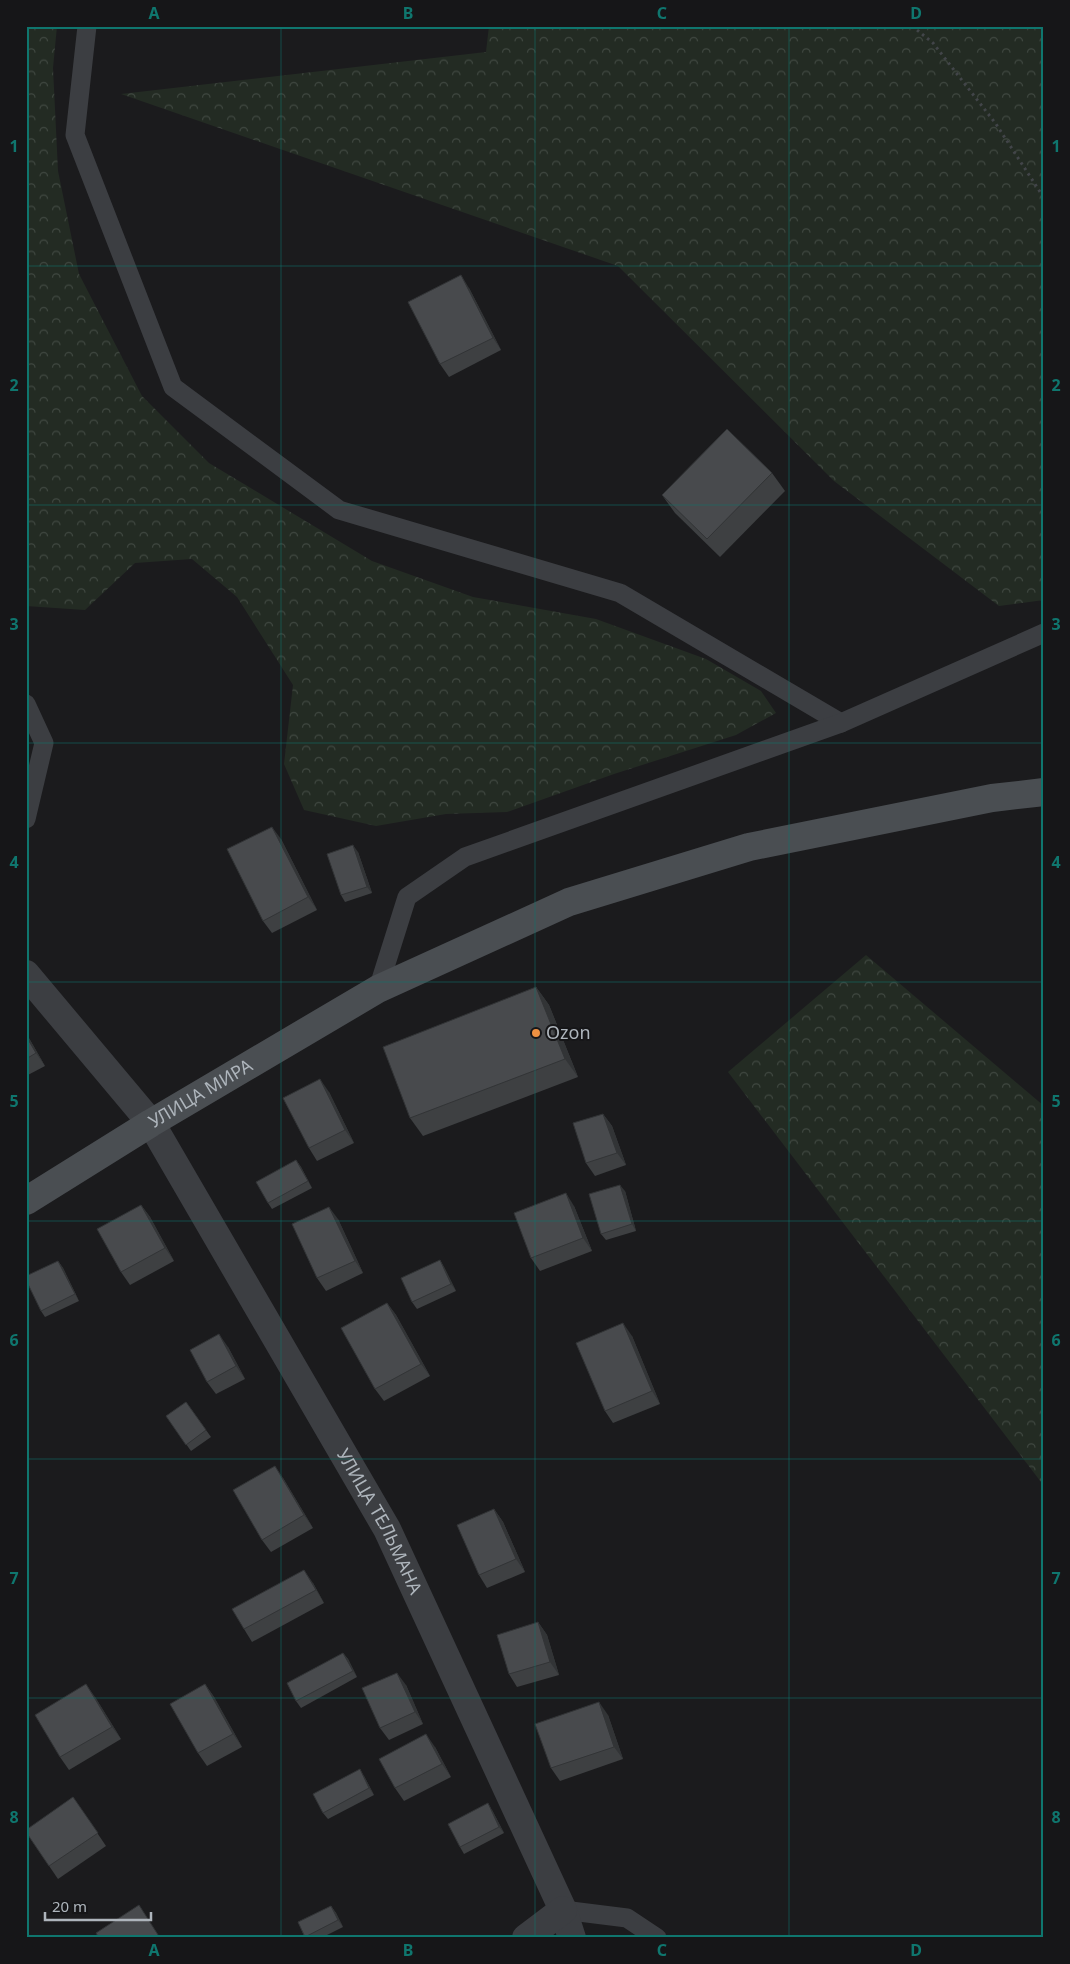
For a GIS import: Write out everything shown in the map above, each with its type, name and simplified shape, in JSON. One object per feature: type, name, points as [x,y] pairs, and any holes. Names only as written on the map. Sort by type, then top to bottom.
[{"type":"main road","name":"УЛИЦА МИРА","points":[[26,1201],[151,1123],[378,989],[569,902],[749,847],[992,798],[1044,792]]},
{"type":"street","name":"УЛИЦА ТЕЛЬМАНА","points":[[26,974],[151,1123],[386,1529],[563,1910],[572,1938]]},
{"type":"street","points":[[526,1938],[563,1910]]},
{"type":"lane","points":[[87,26],[75,135],[173,387],[339,510],[620,594],[841,723]]},
{"type":"lane","points":[[378,989],[407,897],[465,857],[841,723],[1044,632]]},
{"type":"lane","points":[[26,704],[44,743],[26,819]]},
{"type":"lane","points":[[563,1910],[627,1918],[657,1938]]},
{"type":"path","points":[[912,26],[933,43],[996,124],[1044,198]]},
{"type":"green space","points":[[26,26],[57,26],[53,68],[58,171],[79,274],[142,396],[209,463],[372,561],[473,597],[596,619],[706,659],[761,691],[776,713],[736,735],[614,774],[507,812],[446,814],[376,826],[304,810],[284,764],[293,685],[237,597],[192,559],[135,563],[85,610],[26,606]]},
{"type":"green space","points":[[489,26],[1044,26],[1044,600],[999,606],[834,481],[618,266],[121,94],[486,52]]},
{"type":"green space","points":[[866,955],[1044,1106],[1044,1486],[728,1072]]},
{"type":"building","points":[[461,275],[493,338],[440,364],[408,302]]},
{"type":"building","points":[[727,429],[772,473],[707,539],[662,495]]},
{"type":"building","points":[[272,827],[308,897],[263,921],[227,849]]},
{"type":"building","points":[[353,845],[367,887],[341,895],[327,854]]},
{"type":"building","points":[[536,987],[565,1059],[410,1118],[383,1047]]},
{"type":"building","points":[[26,1036],[36,1053],[26,1059]]},
{"type":"building","points":[[320,1079],[345,1130],[309,1148],[283,1098]]},
{"type":"building","points":[[603,1114],[617,1153],[586,1163],[573,1123]]},
{"type":"building","points":[[296,1160],[308,1181],[268,1203],[256,1182]]},
{"type":"building","points":[[620,1185],[632,1224],[601,1234],[589,1194]]},
{"type":"building","points":[[566,1193],[583,1238],[531,1258],[514,1213]]},
{"type":"building","points":[[141,1205],[165,1248],[121,1272],[97,1229]]},
{"type":"building","points":[[329,1207],[355,1261],[317,1278],[292,1224]]},
{"type":"building","points":[[440,1260],[451,1284],[412,1302],[401,1278]]},
{"type":"building","points":[[58,1261],[75,1294],[41,1311],[26,1280],[26,1276]]},
{"type":"building","points":[[387,1303],[421,1364],[375,1389],[341,1328]]},
{"type":"building","points":[[623,1323],[652,1391],[605,1411],[576,1343]]},
{"type":"building","points":[[219,1334],[236,1366],[207,1382],[190,1350]]},
{"type":"building","points":[[186,1402],[206,1430],[186,1445],[166,1416]]},
{"type":"building","points":[[275,1466],[304,1515],[262,1540],[233,1490]]},
{"type":"building","points":[[494,1509],[516,1559],[479,1575],[457,1525]]},
{"type":"building","points":[[304,1570],[316,1590],[244,1629],[232,1609]]},
{"type":"building","points":[[538,1622],[550,1662],[509,1674],[497,1635]]},
{"type":"building","points":[[343,1653],[353,1671],[296,1701],[287,1683]]},
{"type":"building","points":[[397,1673],[415,1712],[380,1728],[362,1688]]},
{"type":"building","points":[[86,1684],[112,1727],[60,1757],[35,1715]]},
{"type":"building","points":[[205,1684],[233,1734],[198,1753],[170,1704]]},
{"type":"building","points":[[599,1702],[614,1747],[551,1768],[535,1724]]},
{"type":"building","points":[[426,1734],[442,1764],[395,1788],[379,1759]]},
{"type":"building","points":[[360,1769],[369,1788],[323,1813],[313,1794]]},
{"type":"building","points":[[73,1797],[98,1833],[49,1866],[26,1830]]},
{"type":"building","points":[[488,1803],[499,1827],[460,1847],[448,1824]]},
{"type":"building","points":[[139,1905],[160,1938],[99,1938],[96,1933]]},
{"type":"building","points":[[331,1906],[338,1920],[305,1937],[298,1922]]},
{"type":"place","name":"Ozon","points":[[536,1033]]}]
